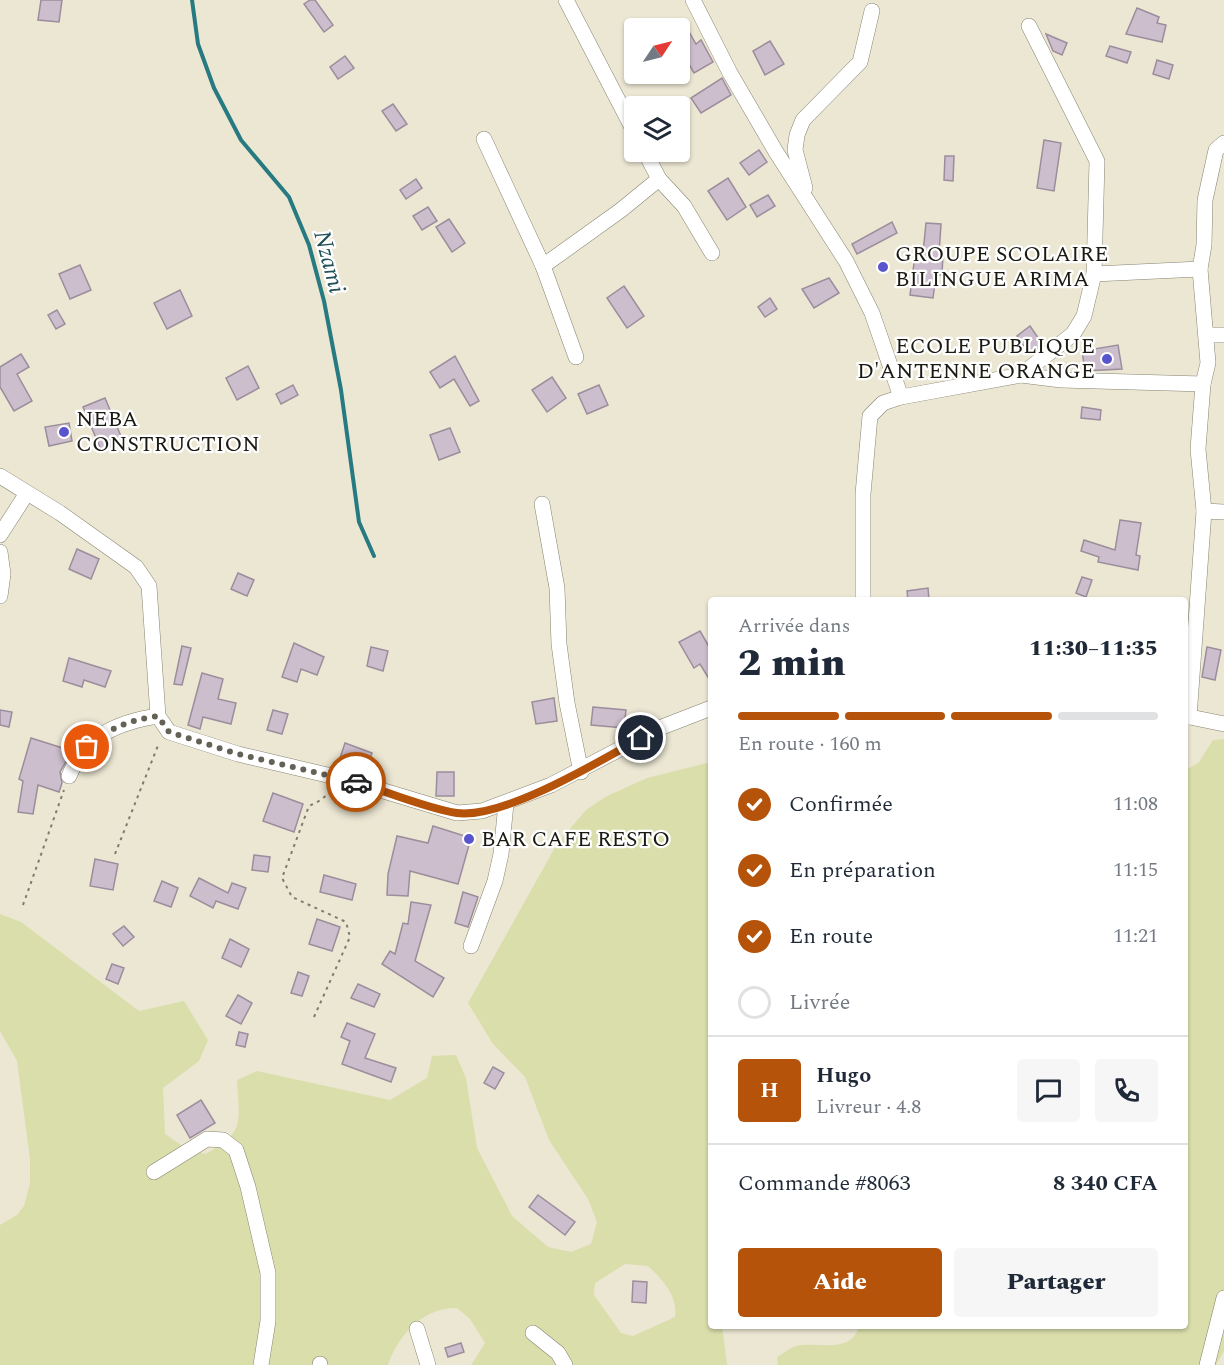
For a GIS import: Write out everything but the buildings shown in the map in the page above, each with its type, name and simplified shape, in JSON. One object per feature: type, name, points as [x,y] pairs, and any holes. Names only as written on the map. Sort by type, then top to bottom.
[{"type":"street","points":[[566,0],[624,112]]},
{"type":"street","points":[[693,0],[730,73],[846,261],[872,313],[901,397]]},
{"type":"street","points":[[809,203],[795,150],[797,135],[803,120],[860,62],[872,11]]},
{"type":"street","points":[[1021,375],[1073,334],[1084,316],[1094,274],[1097,161],[1029,26]]},
{"type":"street","points":[[484,139],[543,266],[576,357]]},
{"type":"street","points":[[1188,705],[1204,512],[1198,448],[1203,384],[1208,363],[1200,269],[1210,170],[1216,150],[1224,143]]},
{"type":"street","points":[[650,162],[659,179],[684,206],[712,253]]},
{"type":"street","points":[[543,266],[621,210],[659,179]]},
{"type":"street","points":[[1094,274],[1200,269]]},
{"type":"street","points":[[1207,335],[1224,336]]},
{"type":"street","points":[[863,597],[863,494],[870,416],[883,403],[901,397],[1021,375],[1061,380],[1203,384]]},
{"type":"street","points":[[0,476],[136,567],[144,576],[149,586],[161,722]]},
{"type":"street","points":[[0,535],[27,493]]},
{"type":"street","points":[[542,504],[557,588],[559,644],[567,703],[581,772]]},
{"type":"street","points":[[1204,512],[1224,512]]},
{"type":"street","points":[[0,552],[3,574],[0,596]]},
{"type":"street","points":[[69,776],[77,757],[108,730],[135,719],[161,722],[238,754],[344,778],[457,813],[482,811],[506,804],[581,772],[662,727],[708,709]]},
{"type":"street","points":[[1188,717],[1224,724]]},
{"type":"street","points":[[471,946],[495,880],[501,854],[506,804]]},
{"type":"street","points":[[154,1172],[207,1139],[223,1140],[236,1150],[248,1187],[268,1273],[268,1321],[261,1365]]},
{"type":"street","points":[[1207,1365],[1224,1298]]},
{"type":"street","points":[[417,1329],[428,1365]]},
{"type":"street","points":[[533,1333],[558,1353],[565,1365]]},
{"type":"path","points":[[116,854],[161,722]]},
{"type":"path","points":[[23,905],[69,776]]},
{"type":"path","points":[[314,1017],[350,937],[346,922],[292,897],[282,878],[309,806],[321,800],[344,778]]},
{"type":"green space","points":[[1224,739],[1224,1351],[1216,1365],[778,1365],[777,1357],[792,1348],[806,1345],[842,1344],[849,1341],[858,1329],[1188,1329],[1188,769],[1199,762],[1213,740]]},
{"type":"green space","points":[[708,763],[708,1329],[722,1329],[727,1365],[471,1365],[485,1343],[470,1319],[457,1308],[434,1312],[414,1325],[398,1343],[388,1365],[0,1365],[0,1225],[17,1215],[24,1206],[30,1183],[30,1159],[17,1061],[0,1031],[0,914],[21,922],[139,1011],[184,1001],[208,1040],[199,1061],[163,1088],[165,1134],[184,1147],[205,1154],[228,1139],[234,1132],[239,1116],[237,1080],[257,1071],[390,1100],[427,1078],[432,1056],[456,1055],[466,1078],[477,1148],[512,1216],[548,1247],[571,1252],[591,1244],[597,1222],[588,1199],[549,1140],[525,1077],[493,1044],[468,1003],[557,844],[586,810],[605,797],[647,778]],"holes":[[[625,1264],[648,1266],[672,1295],[675,1317],[633,1336],[621,1333],[594,1295],[595,1283]]]},
{"type":"waterway","name":"Nzami","points":[[192,0],[198,44],[214,88],[241,140],[289,197],[309,245],[324,301],[341,390],[359,522],[374,556]]},
{"type":"way so far","points":[[87,747],[108,730],[135,719],[158,716],[164,729],[169,732],[238,754],[356,782]]},
{"type":"place","name":"GROUPE SCOLAIRE BILINGUE ARIMA","points":[[883,267]]},
{"type":"place","name":"ECOLE PUBLIQUE D'ANTENNE ORANGE","points":[[1107,359]]},
{"type":"place","name":"NEBA CONSTRUCTION","points":[[64,432]]},
{"type":"place","name":"BAR CAFE RESTO","points":[[469,839]]},
{"type":"route","points":[[356,782],[457,813],[482,811],[506,804],[581,772],[641,738]]}]
